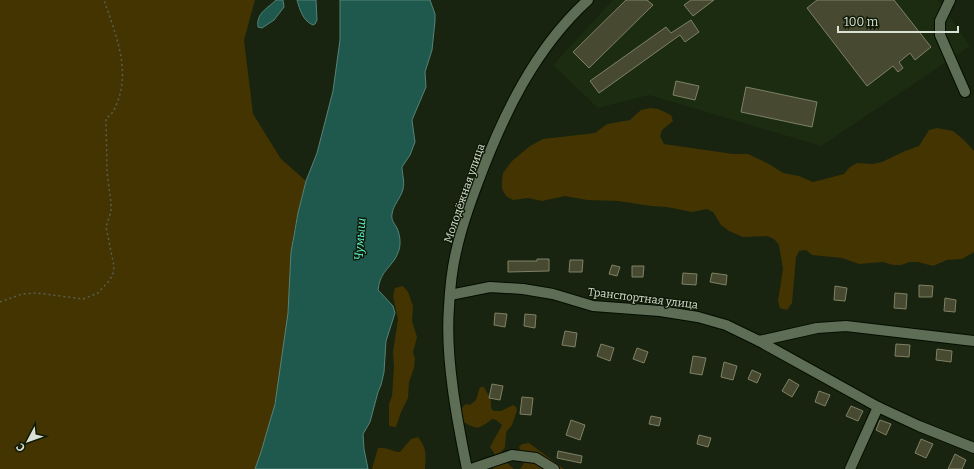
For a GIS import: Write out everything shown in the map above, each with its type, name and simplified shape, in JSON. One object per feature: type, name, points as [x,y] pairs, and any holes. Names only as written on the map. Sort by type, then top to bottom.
[{"type":"street","name":"Молодёжная улица","points":[[467,469],[455,399],[448,345],[450,295],[457,248],[463,224],[501,124],[522,84],[534,64],[550,43],[588,0]]},
{"type":"street","points":[[950,0],[940,21],[940,35],[965,92]]},
{"type":"street","name":"Транспортная улица","points":[[450,295],[490,287],[523,289],[553,294],[593,306],[660,311],[698,317],[726,325],[759,341],[878,407],[919,426],[974,448]]},
{"type":"street","points":[[759,341],[817,328],[846,326],[974,341]]},
{"type":"street","points":[[850,469],[878,407]]},
{"type":"street","points":[[471,469],[512,455],[536,458],[554,469]]},
{"type":"path","points":[[0,302],[22,294],[37,293],[83,299],[98,293],[113,274],[114,266],[106,227],[112,203],[107,172],[106,118],[112,114],[122,92],[123,76],[122,60],[116,35],[104,0]]},
{"type":"shaded area","points":[[0,0],[255,0],[244,40],[253,114],[281,159],[306,181],[292,244],[288,314],[277,393],[262,450],[255,469],[0,469]]},
{"type":"shaded area","points":[[613,0],[938,0],[970,46],[821,146],[649,95],[598,108],[553,65]]},
{"type":"shaded area","points":[[650,108],[658,109],[671,115],[673,121],[662,130],[660,136],[664,144],[733,154],[748,154],[769,164],[783,173],[799,176],[813,182],[844,174],[850,167],[857,163],[872,164],[882,162],[919,146],[929,130],[937,128],[953,131],[974,151],[974,252],[962,259],[947,260],[933,266],[918,262],[910,262],[901,265],[893,265],[883,262],[859,264],[842,258],[812,255],[806,250],[799,251],[796,257],[792,303],[787,310],[780,308],[778,301],[783,269],[779,245],[774,239],[767,236],[743,237],[729,231],[721,225],[713,212],[707,209],[692,212],[667,207],[618,201],[587,200],[565,196],[542,201],[528,198],[513,200],[506,196],[502,189],[503,173],[512,161],[530,146],[543,139],[595,133],[607,124],[630,120],[641,110]]},
{"type":"shaded area","points":[[403,286],[408,292],[413,306],[412,321],[417,337],[413,352],[415,359],[414,368],[409,382],[408,398],[396,427],[389,426],[389,404],[392,396],[394,367],[393,352],[398,319],[393,296],[395,288]]},
{"type":"shaded area","points":[[480,387],[484,387],[490,399],[491,408],[494,411],[501,411],[513,405],[516,407],[517,410],[512,425],[506,434],[505,447],[500,454],[500,461],[507,463],[514,469],[493,469],[494,453],[490,447],[502,425],[496,420],[492,419],[477,428],[462,421],[461,414],[463,407],[466,404],[470,405],[476,400]]},
{"type":"shaded area","points":[[418,437],[425,452],[425,469],[372,469],[378,448],[400,452],[411,439]]},
{"type":"shaded area","points":[[529,443],[564,469],[520,469],[524,463],[519,447],[522,444]]},
{"type":"water","points":[[276,0],[283,0],[284,7],[274,20],[262,28],[258,27],[260,15]]},
{"type":"water","points":[[297,0],[316,0],[317,20],[315,24],[313,25],[304,18]]},
{"type":"water","name":"Чумыш","points":[[340,0],[430,0],[435,14],[432,50],[425,72],[426,87],[412,120],[415,142],[410,155],[402,167],[404,187],[392,214],[392,220],[399,233],[400,247],[397,256],[381,277],[379,283],[378,290],[393,306],[395,313],[386,341],[384,372],[381,385],[370,422],[363,434],[368,469],[255,469],[275,404],[288,313],[291,252],[298,213],[306,181],[317,153],[333,91],[340,40]]},
{"type":"building","points":[[626,0],[647,0],[653,5],[589,68],[573,52]]},
{"type":"building","points":[[691,0],[714,0],[693,16],[684,5]]},
{"type":"building","points":[[817,0],[894,0],[931,47],[915,60],[910,53],[899,62],[903,68],[898,72],[893,66],[867,86],[807,8]]},
{"type":"building","points":[[691,20],[699,32],[685,42],[680,35],[599,93],[590,81],[666,27],[671,33]]},
{"type":"building","points":[[676,81],[699,86],[695,100],[673,95]]},
{"type":"building","points":[[746,87],[817,102],[812,127],[741,112]]},
{"type":"building","points":[[537,259],[549,259],[549,271],[508,272],[508,261],[537,261]]},
{"type":"building","points":[[570,260],[583,260],[582,272],[569,272]]},
{"type":"building","points":[[612,265],[620,267],[617,276],[609,274]]},
{"type":"building","points":[[632,266],[644,266],[643,277],[632,277]]},
{"type":"building","points":[[683,273],[697,274],[696,285],[682,284]]},
{"type":"building","points":[[712,273],[727,275],[726,285],[710,282]]},
{"type":"building","points":[[919,285],[933,286],[932,297],[919,297]]},
{"type":"building","points":[[835,286],[847,288],[845,301],[834,300]]},
{"type":"building","points":[[895,293],[907,294],[906,309],[894,308]]},
{"type":"building","points":[[945,298],[956,300],[955,312],[944,311]]},
{"type":"building","points":[[495,313],[507,314],[505,327],[494,325]]},
{"type":"building","points":[[525,314],[536,315],[535,328],[524,326]]},
{"type":"building","points":[[565,331],[577,333],[575,347],[562,345]]},
{"type":"building","points":[[601,344],[614,348],[610,361],[597,356]]},
{"type":"building","points":[[896,344],[910,345],[909,357],[895,356]]},
{"type":"building","points":[[637,348],[648,352],[644,363],[633,359]]},
{"type":"building","points":[[937,349],[952,351],[951,362],[936,360]]},
{"type":"building","points":[[693,356],[706,358],[702,375],[690,373]]},
{"type":"building","points":[[724,362],[737,366],[733,380],[721,377]]},
{"type":"building","points":[[752,370],[761,374],[757,383],[748,379]]},
{"type":"building","points":[[789,379],[799,385],[792,397],[782,391]]},
{"type":"building","points":[[492,384],[503,386],[500,400],[489,398]]},
{"type":"building","points":[[819,391],[830,395],[825,406],[815,402]]},
{"type":"building","points":[[522,397],[533,398],[531,415],[520,414]]},
{"type":"building","points":[[851,406],[863,411],[858,421],[846,416]]},
{"type":"building","points":[[651,416],[661,418],[659,426],[649,424]]},
{"type":"building","points":[[571,420],[585,425],[580,440],[566,435]]},
{"type":"building","points":[[880,420],[891,424],[886,435],[876,430]]},
{"type":"building","points":[[699,435],[711,438],[708,447],[697,444]]},
{"type":"building","points":[[921,439],[933,444],[926,458],[915,453]]},
{"type":"building","points":[[558,451],[582,456],[581,463],[557,458]]},
{"type":"building","points":[[955,454],[966,460],[962,469],[948,469]]}]
